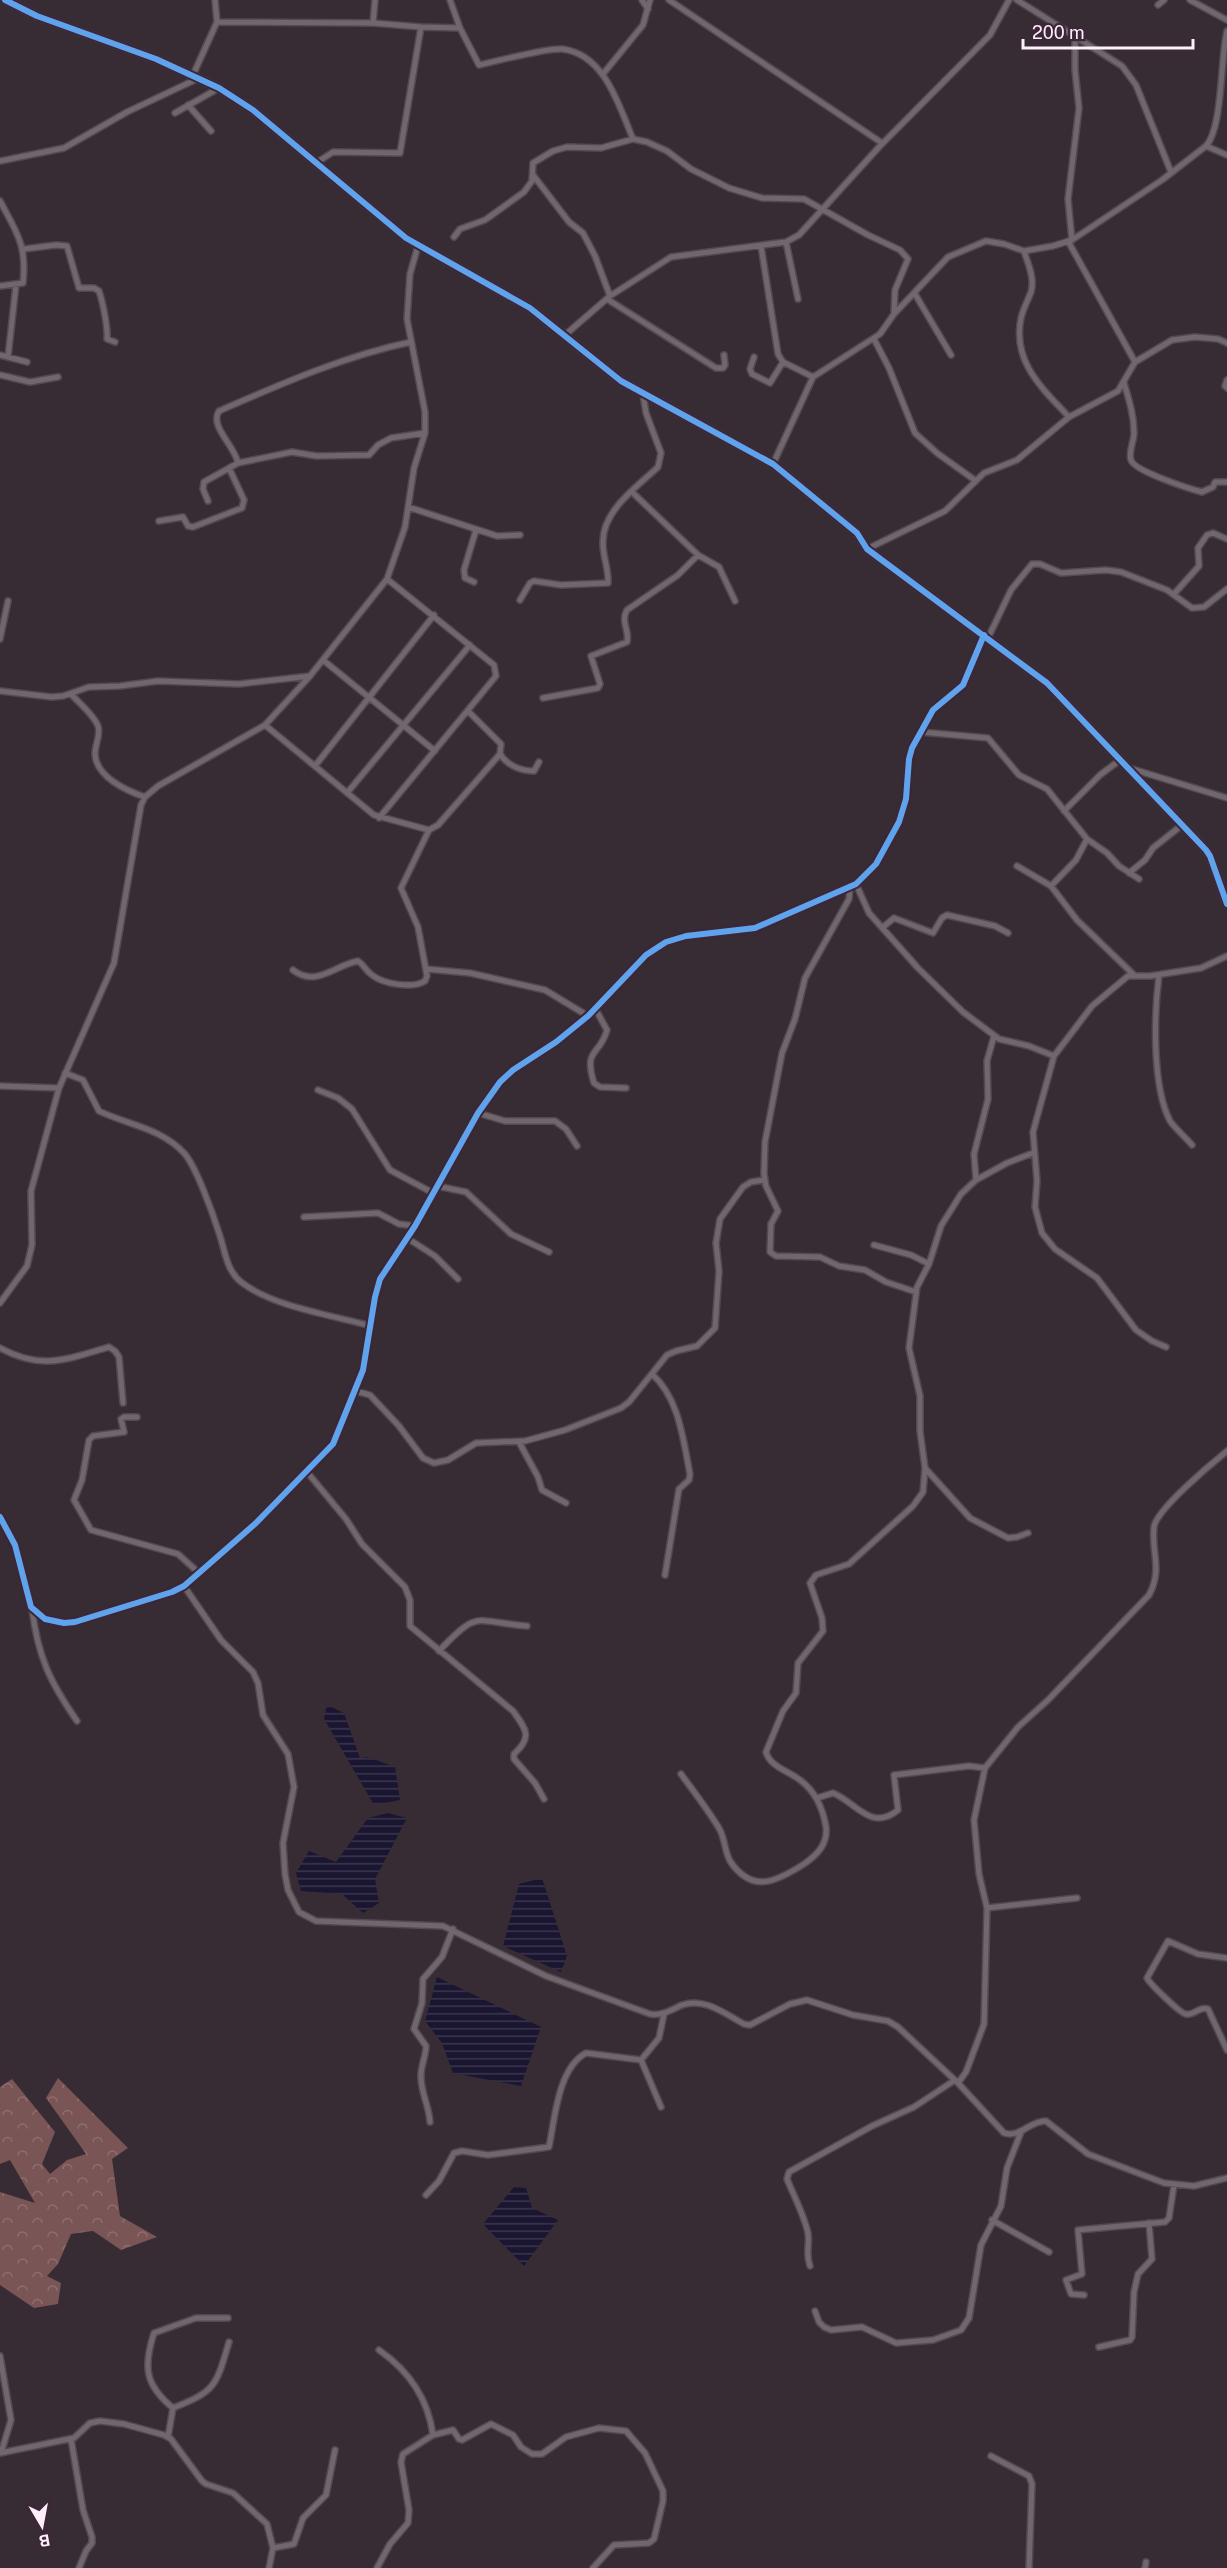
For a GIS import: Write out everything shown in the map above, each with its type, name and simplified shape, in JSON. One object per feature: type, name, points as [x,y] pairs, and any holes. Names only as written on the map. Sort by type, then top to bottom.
[{"type":"street","points":[[5,0],[37,16],[95,36],[196,76],[219,88],[253,110],[361,202],[418,246],[507,294],[565,335],[613,375],[643,394],[773,464],[857,533],[867,549],[1047,683],[1210,856],[1227,904]]},
{"type":"street","points":[[0,161],[64,148],[196,76],[217,22],[215,0]]},
{"type":"street","points":[[373,23],[375,0]]},
{"type":"street","points":[[450,0],[460,28],[479,65],[560,49],[585,59],[603,74],[633,139]]},
{"type":"street","points":[[642,0],[648,9]]},
{"type":"street","points":[[603,74],[643,25],[650,0]]},
{"type":"street","points":[[669,0],[882,143]]},
{"type":"street","points":[[565,335],[609,297],[671,257],[786,242],[800,235],[882,143],[990,36],[1009,0]]},
{"type":"street","points":[[1017,0],[1122,66],[1136,85],[1172,172]]},
{"type":"street","points":[[1158,5],[1164,0]]},
{"type":"street","points":[[1190,0],[1227,20]]},
{"type":"street","points":[[217,22],[373,23],[460,28]]},
{"type":"street","points":[[316,164],[333,152],[400,153],[420,27]]},
{"type":"street","points":[[773,464],[813,377],[874,339],[894,314],[948,257],[971,246],[995,241],[1024,251],[1070,240],[1172,172],[1206,146],[1214,130],[1221,87],[1222,52],[1227,31]]},
{"type":"street","points":[[1076,37],[1075,70],[1080,108],[1068,199],[1070,240],[1135,362]]},
{"type":"street","points":[[175,112],[219,88]]},
{"type":"street","points":[[188,105],[211,131]]},
{"type":"street","points":[[454,237],[460,229],[485,220],[520,196],[528,189],[533,175],[533,164],[554,151],[567,147],[606,147],[633,139],[647,141],[663,149],[691,169],[729,188],[762,198],[798,198],[822,208],[906,255],[907,263],[895,290],[894,314]]},
{"type":"street","points":[[1206,146],[1227,155]]},
{"type":"street","points":[[533,175],[569,222],[583,233],[596,256],[609,297],[716,368],[723,368],[725,365],[724,355]]},
{"type":"street","points":[[0,201],[24,249],[26,260],[23,283],[0,286]]},
{"type":"street","points":[[786,242],[798,299]]},
{"type":"street","points":[[24,249],[67,246],[79,288],[94,288],[99,291],[108,332],[107,338],[115,342]]},
{"type":"street","points":[[0,1303],[21,1276],[30,1256],[31,1191],[59,1088],[114,963],[138,815],[145,797],[158,786],[265,725],[310,676],[387,579],[400,544],[424,433],[425,411],[407,319],[408,290],[418,246]]},
{"type":"street","points":[[761,246],[776,347],[783,362],[813,377]]},
{"type":"street","points":[[1024,251],[1033,283],[1021,315],[1019,329],[1022,356],[1034,380],[1070,417]]},
{"type":"street","points":[[16,285],[3,357],[27,362]]},
{"type":"street","points":[[915,294],[951,355]]},
{"type":"street","points":[[867,549],[939,515],[988,470],[1022,456],[1070,417],[1118,391],[1135,362],[1176,339],[1195,337],[1218,339],[1227,343]]},
{"type":"street","points":[[874,339],[889,368],[915,433],[937,453],[976,481]]},
{"type":"street","points":[[238,463],[235,451],[216,423],[219,411],[283,383],[372,351],[411,342]]},
{"type":"street","points":[[754,357],[750,369],[752,374],[767,383],[771,383],[783,362]]},
{"type":"street","points":[[0,375],[30,382],[58,376]]},
{"type":"street","points":[[1227,380],[1225,386],[1227,388]]},
{"type":"street","points":[[1124,383],[1133,417],[1134,436],[1130,458],[1133,464],[1169,482],[1202,492],[1213,488],[1218,481],[1227,482]]},
{"type":"street","points":[[520,600],[528,585],[534,581],[561,585],[608,583],[603,541],[604,530],[611,516],[658,467],[661,460],[662,453],[646,413],[643,394]]},
{"type":"street","points":[[208,501],[203,489],[204,482],[238,463],[296,452],[317,456],[369,455],[378,445],[391,438],[424,433]]},
{"type":"street","points":[[159,521],[183,517],[189,526],[193,527],[242,508],[244,505],[242,495],[229,468]]},
{"type":"street","points":[[632,492],[698,555],[713,562],[722,572],[735,601]]},
{"type":"street","points":[[408,507],[497,536],[520,535]]},
{"type":"street","points":[[474,582],[465,578],[464,570],[476,530]]},
{"type":"street","points":[[1174,594],[1199,566],[1198,548],[1207,535],[1213,533],[1227,539]]},
{"type":"street","points":[[543,698],[598,688],[600,684],[591,656],[627,642],[623,619],[627,610],[678,575],[698,555]]},
{"type":"street","points":[[31,1607],[45,1619],[64,1623],[163,1596],[184,1586],[256,1523],[307,1472],[333,1444],[355,1391],[366,1361],[375,1297],[380,1279],[415,1226],[478,1113],[505,1076],[556,1042],[588,1016],[646,955],[666,942],[686,936],[755,928],[853,886],[876,864],[899,822],[906,799],[910,753],[937,706],[963,685],[1011,590],[1032,564],[1040,564],[1061,573],[1114,571],[1167,590],[1187,606],[1198,609],[1227,589]]},
{"type":"street","points":[[379,818],[496,676],[494,665],[387,579]]},
{"type":"street","points":[[0,639],[8,601]]},
{"type":"street","points":[[315,766],[434,615]]},
{"type":"street","points":[[347,793],[470,645]]},
{"type":"street","points":[[323,660],[435,751]]},
{"type":"street","points":[[0,692],[45,697],[71,694],[89,687],[158,681],[239,684],[310,676]]},
{"type":"street","points":[[71,694],[97,723],[99,733],[95,753],[102,770],[121,788],[145,797]]},
{"type":"street","points":[[293,970],[308,977],[333,973],[358,961],[376,978],[417,985],[425,981],[426,969],[418,927],[401,888],[429,830],[438,825],[500,753],[501,744],[468,711]]},
{"type":"street","points":[[265,725],[379,818],[429,830]]},
{"type":"street","points":[[921,732],[988,738],[1019,775],[1043,785],[1087,839],[1139,879]]},
{"type":"street","points":[[500,753],[507,762],[524,770],[534,771],[539,762]]},
{"type":"street","points":[[1064,811],[1100,775],[1120,760]]},
{"type":"street","points":[[1127,767],[1227,798]]},
{"type":"street","points":[[1129,873],[1145,860],[1153,848],[1182,825]]},
{"type":"street","points":[[1051,886],[1076,860],[1087,839]]},
{"type":"street","points":[[1017,866],[1051,886],[1077,920],[1134,975]]},
{"type":"street","points":[[853,886],[865,907],[882,928],[918,968],[963,1012],[994,1036],[1054,1056]]},
{"type":"street","points":[[853,886],[849,899],[805,978],[795,1019],[782,1053],[765,1142],[764,1180],[778,1211],[771,1224],[771,1255],[820,1257],[839,1266],[865,1270],[886,1282],[916,1293]]},
{"type":"street","points":[[882,928],[894,918],[933,933],[942,918],[947,915],[996,926],[1008,933]]},
{"type":"street","points":[[1166,1347],[1143,1335],[1097,1278],[1047,1242],[1036,1216],[1037,1181],[1033,1153],[1034,1129],[1054,1056],[1092,1006],[1123,979],[1134,975],[1159,975],[1201,968],[1227,956]]},
{"type":"street","points":[[426,969],[470,974],[544,990],[588,1016]]},
{"type":"street","points":[[1159,975],[1155,1010],[1157,1071],[1170,1121],[1192,1145]]},
{"type":"street","points":[[595,1008],[607,1030],[590,1057],[589,1065],[594,1083],[600,1087],[626,1088]]},
{"type":"street","points":[[976,1180],[974,1154],[988,1099],[987,1061],[994,1036]]},
{"type":"street","points":[[65,1073],[83,1080],[99,1112],[155,1132],[183,1152],[192,1164],[219,1232],[228,1264],[241,1282],[281,1301],[371,1326]]},
{"type":"street","points":[[0,1086],[59,1088]]},
{"type":"street","points":[[318,1090],[338,1098],[352,1109],[390,1170],[433,1193]]},
{"type":"street","points":[[478,1113],[505,1122],[555,1122],[566,1129],[577,1146]]},
{"type":"street","points":[[681,1774],[719,1828],[726,1841],[731,1861],[747,1878],[759,1883],[790,1873],[808,1861],[824,1845],[826,1828],[817,1798],[799,1779],[771,1762],[766,1752],[783,1711],[796,1693],[798,1663],[823,1631],[822,1618],[810,1583],[816,1575],[849,1564],[913,1506],[923,1492],[925,1468],[920,1431],[920,1396],[910,1355],[916,1293],[944,1221],[961,1194],[976,1180],[1007,1163],[1033,1153]]},
{"type":"street","points":[[355,1391],[370,1395],[428,1461],[434,1463],[448,1460],[476,1443],[519,1442],[566,1430],[621,1408],[629,1402],[671,1353],[697,1346],[715,1328],[719,1271],[717,1243],[720,1219],[743,1187],[751,1182],[764,1180]]},
{"type":"street","points":[[436,1186],[466,1192],[511,1234],[549,1252]]},
{"type":"street","points":[[304,1217],[378,1213],[399,1224],[415,1226]]},
{"type":"street","points":[[407,1238],[435,1256],[458,1279]]},
{"type":"street","points":[[874,1245],[911,1255],[929,1264]]},
{"type":"street","points":[[0,1348],[32,1361],[52,1362],[75,1358],[109,1347],[119,1357],[123,1403]]},
{"type":"street","points":[[652,1374],[670,1395],[682,1432],[690,1474],[688,1480],[679,1488],[664,1575]]},
{"type":"street","points":[[137,1417],[124,1416],[121,1419],[124,1432],[93,1436],[88,1440],[82,1480],[74,1500],[91,1530],[178,1554],[199,1573]]},
{"type":"street","points":[[519,1442],[538,1477],[542,1490],[566,1503]]},
{"type":"street","points":[[810,2266],[806,2252],[808,2237],[787,2179],[789,2172],[872,2126],[914,2107],[956,2082],[966,2072],[983,2030],[987,1908],[979,1874],[974,1820],[985,1767],[1018,1727],[1048,1700],[1149,1594],[1156,1578],[1154,1530],[1158,1515],[1227,1451]]},
{"type":"street","points":[[925,1468],[970,1518],[1008,1538],[1017,1538],[1028,1533]]},
{"type":"street","points":[[307,1472],[346,1519],[362,1544],[405,1587],[410,1600],[410,1626],[513,1711],[526,1729],[522,1747],[514,1754],[514,1759],[531,1778],[544,1799]]},
{"type":"street","points":[[0,1517],[15,1545],[31,1607],[38,1649],[52,1681],[77,1721]]},
{"type":"street","points":[[184,1586],[221,1640],[254,1672],[263,1715],[288,1754],[294,1788],[287,1816],[283,1859],[288,1890],[299,1912],[316,1921],[433,1924],[453,1929],[517,1963],[575,1989],[650,2014],[664,2014],[684,2004],[701,2002],[750,2025],[798,2001],[815,2001],[853,2015],[894,2023],[956,2082],[999,2129],[1009,2135],[1021,2132],[1035,2123],[1046,2121],[1088,2154],[1174,2185],[1194,2186],[1227,2178]]},
{"type":"street","points":[[439,1651],[466,1623],[473,1621],[493,1620],[527,1626]]},
{"type":"street","points":[[817,1798],[833,1793],[870,1817],[879,1819],[898,1809],[894,1775],[947,1768],[985,1767]]},
{"type":"street","points":[[987,1908],[1077,1898]]},
{"type":"street","points":[[430,2121],[429,2105],[422,2090],[420,2073],[426,2046],[416,2033],[415,2025],[421,2009],[423,1979],[442,1957],[453,1929]]},
{"type":"street","points":[[1227,1958],[1192,1952],[1168,1941],[1147,1978],[1161,1995],[1170,2000],[1183,2014],[1202,2007],[1208,2008],[1227,2050]]},
{"type":"street","points":[[641,2060],[658,2038],[664,2014]]},
{"type":"street","points":[[426,2194],[439,2181],[454,2153],[462,2151],[488,2155],[549,2147],[566,2074],[581,2056],[593,2052],[641,2060]]},
{"type":"street","points":[[641,2060],[661,2106]]},
{"type":"street","points":[[815,2311],[819,2322],[831,2330],[862,2327],[896,2343],[933,2340],[961,2330],[969,2318],[981,2245],[1002,2202],[1007,2168],[1021,2132]]},
{"type":"street","points":[[1084,2295],[1071,2294],[1066,2280],[1082,2274],[1078,2230],[1162,2223],[1169,2218],[1174,2185]]},
{"type":"street","points":[[992,2220],[1049,2252]]},
{"type":"street","points":[[1099,2347],[1130,2340],[1132,2337],[1134,2292],[1138,2274],[1151,2262],[1149,2223]]},
{"type":"street","points":[[173,2408],[155,2393],[150,2377],[148,2359],[154,2333],[195,2318],[228,2318]]},
{"type":"street","points":[[173,2408],[210,2390],[216,2382],[229,2342]]},
{"type":"street","points":[[379,2350],[398,2363],[423,2398],[430,2414],[433,2435]]},
{"type":"street","points":[[0,2356],[10,2420],[1,2453],[71,2439],[90,2423],[100,2421],[124,2424],[168,2437],[206,2484],[233,2493],[264,2520],[270,2530],[273,2548],[269,2568]]},
{"type":"street","points":[[168,2437],[173,2408]]},
{"type":"street","points":[[377,2568],[390,2544],[408,2523],[409,2510],[401,2462],[403,2454],[433,2435],[451,2429],[462,2440],[491,2424],[513,2435],[527,2452],[542,2454],[566,2437],[599,2427],[626,2431],[645,2454],[663,2491],[655,2536],[649,2543],[614,2545],[593,2568]]},
{"type":"street","points":[[71,2439],[83,2510],[92,2537],[92,2543],[79,2568]]},
{"type":"street","points":[[273,2548],[294,2544],[303,2518],[326,2495],[335,2450]]},
{"type":"street","points":[[991,2456],[1025,2473],[1032,2484],[1029,2568]]},
{"type":"green space","points":[[58,2078],[128,2148],[112,2159],[120,2216],[157,2237],[121,2250],[93,2231],[71,2234],[58,2264],[47,2276],[61,2283],[58,2304],[34,2308],[0,2285],[0,2192],[35,2203],[10,2160],[0,2164],[0,2087],[12,2079],[55,2132],[42,2164],[50,2174],[67,2160],[86,2154],[46,2098]]},
{"type":"shaded area","points":[[327,1705],[344,1713],[360,1758],[368,1757],[395,1767],[400,1800],[374,1805],[324,1719]]},
{"type":"shaded area","points":[[388,1813],[407,1818],[375,1879],[379,1903],[363,1913],[342,1894],[301,1891],[296,1873],[309,1851],[336,1862],[368,1818]]},
{"type":"shaded area","points":[[542,1878],[567,1956],[561,1972],[503,1946],[519,1884]]},
{"type":"shaded area","points":[[437,1977],[541,2027],[521,2086],[453,2073],[442,2043],[425,2021]]},
{"type":"shaded area","points":[[514,2187],[526,2188],[532,2208],[558,2220],[524,2266],[483,2224]]},
{"type":"cycle path","points":[[5,0],[37,16],[156,59],[219,88],[253,110],[406,238],[530,308],[621,381],[773,464],[857,533],[867,549],[1047,683],[1206,850],[1227,904]]},
{"type":"cycle path","points":[[0,1517],[15,1545],[31,1607],[45,1619],[64,1623],[75,1622],[172,1592],[184,1586],[256,1523],[333,1444],[363,1370],[380,1279],[415,1226],[478,1113],[500,1082],[513,1070],[556,1042],[588,1016],[646,955],[666,942],[686,936],[755,928],[856,884],[876,864],[899,822],[906,799],[912,748],[933,710],[963,685],[984,635]]}]
